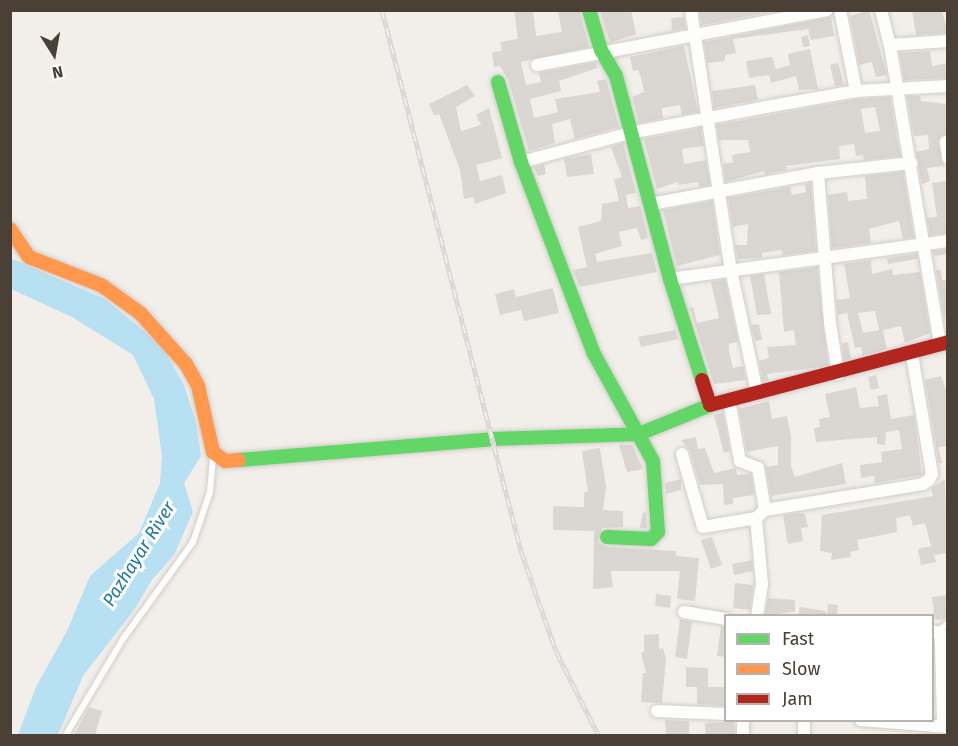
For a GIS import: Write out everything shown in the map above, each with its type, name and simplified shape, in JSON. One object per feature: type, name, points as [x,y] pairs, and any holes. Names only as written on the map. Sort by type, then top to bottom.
[{"type":"street","points":[[589,10],[601,50],[616,76],[670,279],[710,405]]},
{"type":"street","points":[[691,10],[731,270],[757,392]]},
{"type":"street","points":[[537,65],[601,50],[695,33],[747,16],[828,10]]},
{"type":"street","points":[[840,10],[856,92]]},
{"type":"street","points":[[10,229],[29,257],[101,285],[140,313],[169,344],[198,386],[213,452],[218,458],[236,462],[492,439],[639,434],[710,405],[912,355],[944,343],[923,245],[899,87],[881,10]]},
{"type":"street","points":[[890,45],[948,41]]},
{"type":"street","points":[[498,82],[521,162],[593,352],[653,461],[658,532],[651,539],[607,537]]},
{"type":"street","points":[[521,162],[630,133],[856,92],[899,87],[948,86]]},
{"type":"street","points":[[946,142],[948,158]]},
{"type":"street","points":[[651,204],[818,173],[911,163]]},
{"type":"street","points":[[818,173],[838,374]]},
{"type":"street","points":[[670,279],[948,241]]},
{"type":"street","points":[[682,454],[703,527],[760,514],[923,484],[932,474],[912,355]]},
{"type":"street","points":[[729,400],[740,461],[758,468],[762,584],[757,614]]},
{"type":"street","points":[[684,612],[724,619]]},
{"type":"street","points":[[887,722],[941,728],[941,642],[935,631]]},
{"type":"street","points":[[657,711],[724,714]]},
{"type":"lane","points":[[67,733],[123,639],[193,542],[210,492],[213,452]]},
{"type":"lane","points":[[935,631],[948,623]]},
{"type":"water","name":"Pazhayar River","points":[[10,258],[105,299],[162,346],[184,385],[196,422],[201,456],[184,483],[193,512],[174,555],[152,580],[134,610],[83,676],[58,735],[18,735],[36,687],[67,631],[90,576],[139,533],[160,483],[162,456],[154,399],[133,355],[72,317],[11,289]]},
{"type":"building","points":[[514,10],[533,10],[536,36],[562,32],[558,11],[579,10],[589,47],[521,62],[526,85],[541,82],[539,73],[596,62],[597,68],[559,81],[561,91],[530,99],[534,118],[558,112],[555,99],[600,92],[597,81],[606,79],[619,127],[575,139],[570,119],[552,124],[555,143],[529,151],[508,79],[500,66],[494,67],[492,52],[502,51],[500,42],[518,39]]},
{"type":"building","points":[[600,10],[631,10],[636,34],[610,43]]},
{"type":"building","points":[[699,10],[780,10],[702,25]]},
{"type":"building","points":[[869,10],[887,75],[876,77],[872,62],[859,65],[850,16]]},
{"type":"building","points":[[912,10],[942,10],[948,33],[916,35]]},
{"type":"building","points":[[684,17],[685,28],[672,31],[671,18]]},
{"type":"building","points":[[831,17],[834,36],[811,40],[808,29],[733,39],[736,53],[725,55],[725,61],[707,63],[704,42]]},
{"type":"building","points":[[808,35],[810,46],[803,47],[801,37]]},
{"type":"building","points":[[684,46],[698,112],[682,115],[680,105],[662,108],[663,118],[639,123],[632,97],[644,92],[641,77],[638,70],[633,71],[630,57]]},
{"type":"building","points":[[810,49],[818,89],[799,90],[796,76],[771,83],[769,75],[749,78],[746,61],[772,57],[776,69],[790,65],[788,54]]},
{"type":"building","points":[[930,51],[932,66],[948,63],[948,78],[904,80],[900,53]]},
{"type":"building","points":[[838,63],[844,85],[835,86],[830,65]]},
{"type":"building","points":[[467,85],[475,96],[456,107],[461,131],[481,125],[476,115],[489,108],[502,158],[476,165],[480,181],[502,175],[506,193],[475,204],[473,197],[464,199],[460,170],[439,114],[434,116],[429,104]]},
{"type":"building","points":[[755,85],[758,100],[714,108],[712,91]]},
{"type":"building","points":[[907,96],[920,96],[921,101],[948,104],[948,134],[941,136],[938,142],[944,166],[927,168],[930,181],[922,184],[916,152],[929,149],[928,135],[914,136]]},
{"type":"building","points":[[890,97],[900,156],[864,160],[863,155],[856,156],[854,144],[839,146],[840,159],[786,166],[787,170],[765,174],[764,171],[726,182],[723,164],[733,162],[732,155],[750,152],[748,140],[719,140],[717,125],[857,99]],"holes":[[[875,107],[880,131],[865,133],[861,109]]]},
{"type":"building","points":[[701,128],[704,146],[682,149],[684,164],[706,160],[710,185],[699,187],[698,182],[679,185],[678,182],[657,189],[644,139]]},
{"type":"building","points":[[623,143],[636,193],[626,195],[628,208],[640,206],[648,238],[641,240],[637,228],[619,232],[622,246],[595,254],[597,262],[652,253],[657,272],[580,287],[573,270],[587,267],[578,227],[601,221],[602,204],[619,201],[614,179],[622,177],[611,147]]},
{"type":"building","points":[[591,154],[594,174],[567,177],[564,159]]},
{"type":"building","points":[[544,164],[546,174],[538,176],[534,167]]},
{"type":"building","points":[[903,172],[914,237],[903,239],[899,221],[869,229],[871,243],[832,248],[828,195],[847,192],[848,201],[867,199],[865,176]]},
{"type":"building","points":[[946,181],[948,233],[930,235],[927,218],[937,217],[932,183]]},
{"type":"building","points":[[811,183],[816,251],[783,255],[782,250],[762,253],[762,258],[738,259],[735,245],[747,245],[748,224],[733,227],[728,198],[790,187],[792,195],[806,192],[805,184]]},
{"type":"building","points":[[712,201],[720,255],[677,266],[663,210]]},
{"type":"building","points":[[948,249],[948,254],[934,256],[933,251]]},
{"type":"building","points":[[917,254],[917,259],[888,264],[887,258]]},
{"type":"building","points":[[871,260],[872,274],[892,269],[893,275],[920,272],[930,333],[905,343],[901,326],[883,330],[887,349],[863,356],[861,347],[855,348],[847,313],[838,315],[836,300],[850,298],[844,264]],"holes":[[[875,311],[879,330],[863,333],[858,313]]]},
{"type":"building","points":[[817,267],[828,366],[767,374],[769,380],[763,381],[759,361],[769,358],[767,347],[796,345],[794,330],[784,332],[779,272]]},
{"type":"building","points":[[936,270],[941,270],[942,280],[948,280],[945,323]]},
{"type":"building","points":[[764,274],[771,314],[757,315],[750,276]]},
{"type":"building","points":[[725,280],[738,342],[729,344],[729,350],[733,368],[743,366],[746,380],[714,384],[690,308],[693,307],[697,323],[719,318],[711,282]]},
{"type":"building","points":[[553,288],[559,313],[524,321],[521,310],[500,315],[495,294],[514,289],[516,297]]},
{"type":"building","points":[[759,324],[762,340],[755,341],[751,325]]},
{"type":"building","points":[[675,330],[678,339],[641,347],[638,337]]},
{"type":"building","points":[[848,342],[851,359],[844,361],[842,343]]},
{"type":"building","points":[[876,375],[879,388],[871,390],[868,377]]},
{"type":"building","points":[[941,376],[948,396],[948,446],[938,447],[942,463],[939,463],[925,380]]},
{"type":"building","points":[[856,387],[860,408],[879,406],[877,396],[887,394],[891,419],[914,415],[922,475],[875,483],[874,476],[861,478],[860,465],[882,462],[881,452],[902,449],[899,430],[886,432],[885,445],[877,444],[877,437],[816,442],[814,428],[820,427],[819,419],[830,417],[825,394]]},
{"type":"building","points":[[769,401],[772,419],[787,416],[791,436],[791,467],[795,477],[842,463],[846,484],[771,496],[766,467],[778,465],[778,446],[747,452],[739,409]]},
{"type":"building","points":[[723,413],[730,451],[724,453],[714,415]]},
{"type":"building","points":[[696,437],[698,449],[705,448],[714,473],[736,468],[737,475],[751,474],[754,495],[733,498],[733,504],[724,505],[723,484],[700,485],[690,451],[681,440]]},
{"type":"building","points":[[619,445],[632,445],[643,469],[627,472]]},
{"type":"building","points":[[600,448],[606,486],[603,510],[623,511],[623,527],[602,528],[598,542],[607,547],[676,551],[676,556],[699,558],[695,601],[677,599],[680,571],[611,571],[613,587],[593,589],[594,531],[553,530],[553,506],[584,507],[584,492],[588,492],[582,451]]},
{"type":"building","points":[[681,479],[681,490],[666,494],[665,483]]},
{"type":"building","points":[[945,479],[947,553],[934,555],[936,562],[921,565],[918,549],[931,546],[925,523],[913,526],[910,515],[896,518],[897,532],[857,540],[859,550],[850,552],[851,557],[831,560],[832,553],[820,551],[822,515],[933,496],[931,489]]},
{"type":"building","points":[[643,512],[646,513],[647,528],[640,528]]},
{"type":"building","points":[[805,514],[808,527],[801,528],[803,541],[788,544],[783,515]]},
{"type":"building","points":[[712,537],[722,565],[711,569],[701,540]]},
{"type":"building","points":[[752,560],[753,571],[734,575],[732,564]]},
{"type":"building","points":[[735,583],[753,585],[750,610],[733,608]]},
{"type":"building","points":[[656,594],[671,596],[670,608],[655,606]]},
{"type":"building","points":[[948,595],[948,614],[945,619],[935,620],[932,597]]},
{"type":"building","points":[[768,598],[795,600],[795,612],[765,614]]},
{"type":"building","points":[[828,604],[838,605],[837,614],[827,614]]},
{"type":"building","points":[[800,607],[826,611],[826,614],[798,614]]},
{"type":"building","points":[[680,619],[692,622],[687,659],[675,657]]},
{"type":"building","points":[[721,626],[724,627],[724,657],[717,656]]},
{"type":"building","points":[[659,634],[659,649],[663,648],[666,659],[662,703],[641,702],[643,673],[646,673],[641,653],[644,652],[644,635]]},
{"type":"building","points":[[686,667],[708,668],[708,687],[724,687],[724,706],[697,704],[697,687],[686,687]]},
{"type":"building","points":[[89,707],[102,711],[95,735],[74,735]]},
{"type":"building","points":[[665,720],[689,721],[689,735],[666,735]]},
{"type":"building","points":[[734,722],[735,735],[705,735],[705,723]]},
{"type":"railway","points":[[382,10],[521,551],[556,651],[599,736]]},
{"type":"traffic: fast","points":[[589,10],[601,50],[616,76],[670,279],[702,380]]},
{"type":"traffic: fast","points":[[498,82],[521,162],[593,352],[653,461],[658,532],[651,539],[607,537]]},
{"type":"traffic: fast","points":[[239,460],[492,439],[639,434],[710,405]]},
{"type":"traffic: slow","points":[[10,229],[29,257],[101,285],[140,313],[186,364],[198,386],[213,452],[225,461],[239,460]]},
{"type":"traffic: jam","points":[[702,380],[710,405],[948,342]]}]
